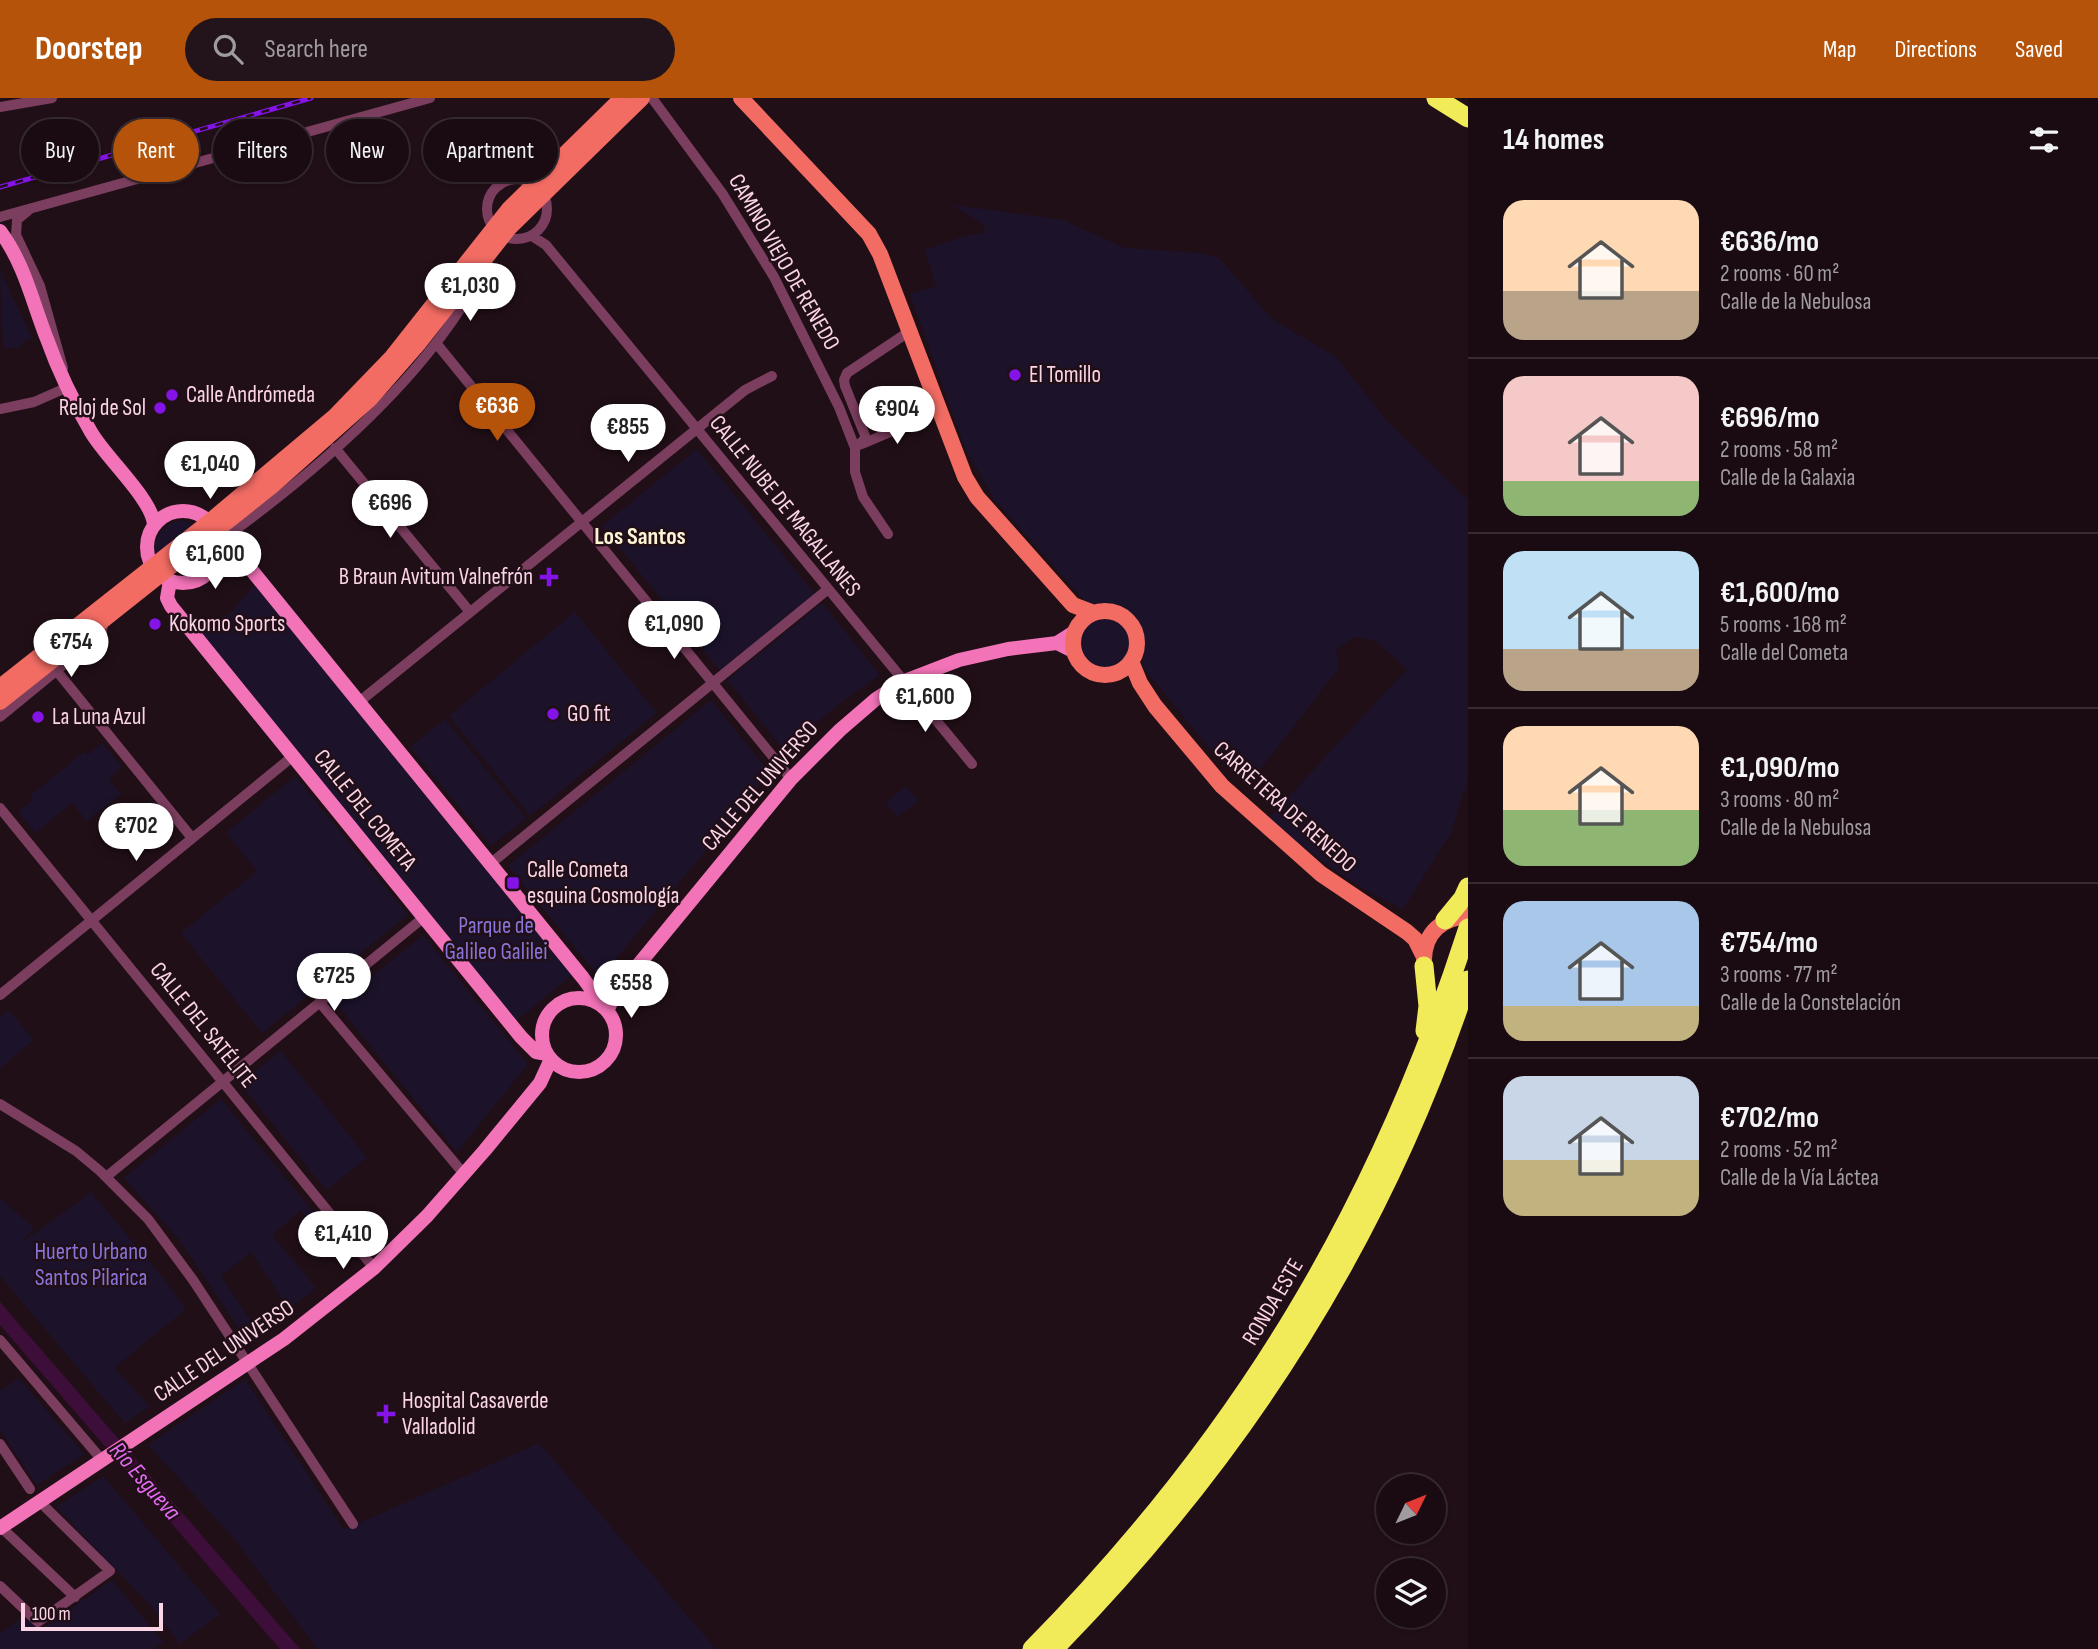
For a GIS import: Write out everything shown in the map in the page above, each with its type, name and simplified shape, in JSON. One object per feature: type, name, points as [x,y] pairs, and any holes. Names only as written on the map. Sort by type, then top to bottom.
[{"type":"highway","points":[[1436,98],[1468,118]]},
{"type":"highway","points":[[1441,923],[1463,898],[1468,887]]},
{"type":"highway","name":"RONDA ESTE","points":[[1054,1649],[1172,1520],[1260,1403],[1344,1267],[1402,1151],[1443,1053],[1458,1000],[1468,928]]},
{"type":"highway","points":[[1420,1065],[1428,1006],[1424,961]]},
{"type":"highway","name":"RONDA ESTE","points":[[1032,1649],[1094,1585],[1164,1504],[1246,1392],[1336,1246],[1387,1143],[1420,1065],[1468,980]]},
{"type":"highway","points":[[1443,1053],[1453,1049],[1468,1025]]},
{"type":"main road","points":[[216,535],[289,457],[360,392],[498,232],[622,98]]},
{"type":"main road","points":[[539,189],[642,98]]},
{"type":"main road","points":[[741,98],[869,234],[880,254],[965,477],[990,514],[1073,605],[1094,613],[1117,614],[1130,623],[1137,638],[1135,654],[1126,666],[1104,675],[1089,670],[1075,652],[1077,628],[1073,605]]},
{"type":"main road","points":[[0,687],[216,535],[327,440],[400,367],[458,292],[498,232]]},
{"type":"main road","points":[[0,702],[160,574]]},
{"type":"main road","points":[[1077,628],[1094,613]]},
{"type":"main road","name":"CARRETERA DE RENEDO","points":[[1126,666],[1185,746],[1222,786],[1321,874],[1387,917],[1415,939],[1428,979],[1458,1000]]},
{"type":"main road","name":"CARRETERA DE RENEDO","points":[[1387,917],[1418,927],[1468,916]]},
{"type":"main road","points":[[1424,961],[1427,942],[1441,923]]},
{"type":"street","points":[[0,107],[52,98]]},
{"type":"street","points":[[0,217],[430,98]]},
{"type":"street","name":"CAMINO VIEJO DE RENEDO","points":[[652,98],[722,193],[774,277],[818,360],[858,446],[855,472],[863,497],[888,534]]},
{"type":"street","points":[[522,179],[539,189],[548,209],[537,238],[517,240],[498,232],[489,219],[488,201],[500,184],[522,179]]},
{"type":"street","points":[[32,209],[18,220],[16,235],[40,286],[67,384]]},
{"type":"street","points":[[0,231],[22,267],[47,340],[67,384],[99,444],[149,508],[154,524],[166,514],[176,511],[193,512],[237,554],[591,989],[616,1030],[616,1041],[608,1059],[601,1065],[584,1072],[564,1070],[549,1057],[543,1045],[543,1026],[552,1009],[569,999],[599,1005]]},
{"type":"street","name":"CALLE NUBE DE MAGALLANES","points":[[537,238],[972,764]]},
{"type":"street","points":[[216,535],[335,448],[384,401],[436,343],[461,308],[458,292]]},
{"type":"street","points":[[858,446],[866,438],[844,380],[847,373],[857,363],[910,331]]},
{"type":"street","points":[[436,343],[791,779]]},
{"type":"street","points":[[359,702],[695,429],[745,390],[772,376]]},
{"type":"street","points":[[0,409],[34,402],[67,384]]},
{"type":"street","points":[[858,446],[921,419]]},
{"type":"street","points":[[335,448],[470,612]]},
{"type":"street","points":[[149,508],[166,514]]},
{"type":"street","name":"CALLE DEL COMETA","points":[[154,524],[147,545],[171,606],[528,1045],[536,1052],[549,1057]]},
{"type":"street","points":[[160,574],[186,584],[202,579],[212,570],[219,556],[216,535]]},
{"type":"street","points":[[491,864],[827,590]]},
{"type":"street","points":[[0,717],[96,639],[102,631],[104,618]]},
{"type":"street","name":"CALLE DEL UNIVERSO","points":[[599,1005],[616,992],[791,779],[876,699],[902,682],[959,660],[1008,649],[1057,643],[1077,628]]},
{"type":"street","points":[[1057,643],[1075,652]]},
{"type":"street","points":[[56,670],[192,838]]},
{"type":"street","points":[[0,995],[292,757]]},
{"type":"street","name":"CALLE DEL SATÉLITE","points":[[0,808],[374,1268]]},
{"type":"street","points":[[106,1177],[423,918]]},
{"type":"street","points":[[321,1004],[464,1174]]},
{"type":"street","name":"CALLE DEL UNIVERSO","points":[[1,1528],[34,1495],[104,1459],[248,1364],[316,1316],[374,1268],[427,1216],[540,1083],[549,1057]]},
{"type":"street","name":"CALLE DEL UNIVERSO","points":[[540,1083],[564,1070]]},
{"type":"street","points":[[0,1104],[55,1136],[106,1177],[148,1219],[172,1249],[353,1524]]},
{"type":"street","points":[[0,1340],[104,1459]]},
{"type":"street","points":[[0,1444],[34,1495],[110,1571],[38,1622],[0,1586]]},
{"type":"street","points":[[1,1528],[75,1597]]},
{"type":"green space","points":[[953,205],[1063,220],[1125,248],[1199,253],[1219,258],[1272,319],[1336,357],[1387,421],[1468,500],[1468,778],[1451,833],[1403,909],[1333,868],[1269,818],[1407,669],[1374,640],[1354,637],[1336,650],[1339,668],[1248,785],[1211,750],[1143,667],[1144,633],[1135,616],[1120,605],[1089,603],[1083,599],[994,499],[965,448],[910,294],[936,286],[925,250],[964,236],[984,233],[985,226]]},
{"type":"green space","points":[[0,270],[32,338],[20,344],[21,348],[3,346]]},
{"type":"green space","points":[[697,449],[815,594],[720,671],[602,526]]},
{"type":"green space","points":[[182,520],[195,525],[155,555],[156,542],[161,531]]},
{"type":"green space","name":"Parque de Galileo Galilei","points":[[255,584],[573,974],[515,1022],[195,628],[231,613]]},
{"type":"green space","points":[[822,603],[880,675],[831,711],[786,752],[727,680]]},
{"type":"green space","name":"GO fit","points":[[575,612],[657,713],[530,816],[449,716]]},
{"type":"green space","points":[[1105,619],[1123,626],[1130,644],[1123,662],[1105,669],[1087,662],[1080,644],[1087,626]]},
{"type":"green space","points":[[711,700],[770,773],[600,978],[508,866]]},
{"type":"green space","points":[[445,719],[526,818],[491,846],[410,747]]},
{"type":"green space","points":[[102,743],[122,767],[109,779],[121,794],[87,821],[72,803],[35,833],[18,812],[33,800],[30,796],[84,752],[88,755]]},
{"type":"green space","points":[[295,776],[408,915],[262,1033],[181,933],[257,871],[226,833]]},
{"type":"green space","points":[[906,786],[918,801],[898,817],[886,803]]},
{"type":"green space","points":[[423,935],[528,1064],[457,1152],[337,1005]]},
{"type":"green space","points":[[9,1010],[34,1040],[0,1068],[0,1017]]},
{"type":"green space","points":[[281,1051],[367,1158],[326,1190],[240,1083]]},
{"type":"green space","points":[[221,1099],[352,1259],[346,1264],[301,1210],[272,1235],[316,1288],[289,1309],[251,1252],[221,1276],[257,1331],[246,1339],[181,1242],[124,1178]]},
{"type":"green space","name":"Huerto Urbano Santos Pilarica","points":[[91,1192],[186,1309],[114,1368],[150,1406],[125,1423],[0,1276],[0,1198],[34,1228],[20,1244]]},
{"type":"green space","points":[[19,1378],[84,1454],[37,1485],[0,1430],[0,1391]]},
{"type":"green space","points":[[245,1379],[344,1530],[539,1443],[716,1649],[318,1649],[231,1535],[148,1445]]},
{"type":"green space","points":[[103,1476],[220,1614],[180,1644],[153,1608],[56,1507]]},
{"type":"green space","points":[[112,1580],[163,1642],[154,1649],[0,1649],[0,1634],[25,1616],[39,1631]]},
{"type":"water","name":"Río Esgueva","points":[[0,1302],[300,1649],[280,1649],[0,1325]]},
{"type":"railway","points":[[0,187],[311,98]]},
{"type":"place","name":"El Tomillo","points":[[1015,375]]},
{"type":"place","name":"Calle Andrómeda","points":[[172,395]]},
{"type":"place","name":"Reloj de Sol","points":[[160,408]]},
{"type":"place","name":"B Braun Avitum Valnefrón","points":[[549,577]]},
{"type":"place","name":"Kokomo Sports","points":[[155,624]]},
{"type":"place","name":"GO fit","points":[[553,714]]},
{"type":"place","name":"La Luna Azul","points":[[38,717]]},
{"type":"place","name":"Calle Cometa esquina Cosmología","points":[[513,883]]},
{"type":"place","name":"Hospital Casaverde Valladolid","points":[[386,1414]]},
{"type":"district","name":"Los Santos","points":[[640,536]]}]
